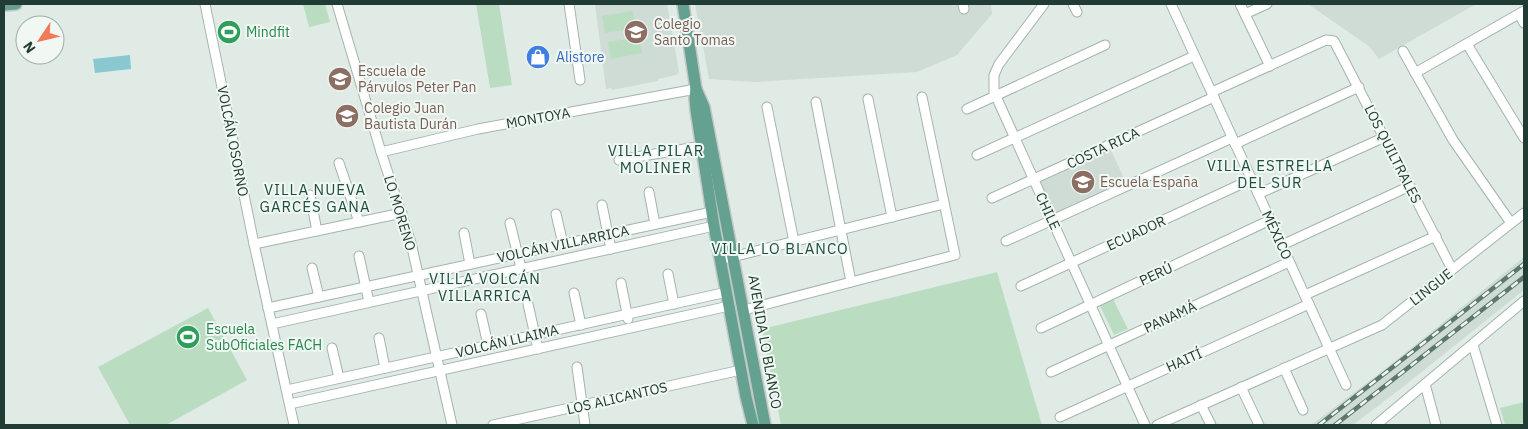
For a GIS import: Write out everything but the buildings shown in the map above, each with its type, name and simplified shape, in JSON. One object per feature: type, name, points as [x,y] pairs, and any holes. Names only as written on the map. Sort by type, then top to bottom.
[{"type":"main road","points":[[4,5],[16,4]]},
{"type":"main road","name":"AVENIDA LO BLANCO","points":[[683,4],[696,89],[695,102],[714,226],[753,425]]},
{"type":"main road","name":"AVENIDA LO BLANCO","points":[[696,89],[704,107],[765,425]]},
{"type":"main road","points":[[759,394],[772,425]]},
{"type":"main road","points":[[746,397],[746,425]]},
{"type":"street","name":"VOLCÁN OSORNO","points":[[205,4],[254,244],[294,425]]},
{"type":"street","name":"LO MORENO","points":[[337,4],[381,152],[402,213],[438,356],[452,425]]},
{"type":"street","points":[[569,4],[580,80]]},
{"type":"street","name":"CHILE","points":[[1044,4],[996,69],[993,81],[995,96],[1145,425]]},
{"type":"street","name":"MÉXICO","points":[[1171,4],[1346,385]]},
{"type":"street","points":[[1240,4],[1270,66]]},
{"type":"street","points":[[1245,14],[1267,4]]},
{"type":"street","points":[[1415,73],[1521,12],[1524,23]]},
{"type":"street","name":"COSTA RICA","points":[[992,198],[1213,95],[1270,66],[1326,40],[1332,40]]},
{"type":"street","name":"LOS QUILTRALES","points":[[1332,40],[1337,44],[1452,269]]},
{"type":"street","points":[[1466,44],[1524,138]]},
{"type":"street","points":[[968,109],[1105,45]]},
{"type":"street","points":[[1403,51],[1452,140],[1511,223]]},
{"type":"street","points":[[978,155],[1194,56]]},
{"type":"street","points":[[1006,241],[1359,87]]},
{"type":"street","name":"MONTOYA","points":[[381,152],[478,129],[696,89]]},
{"type":"street","points":[[744,310],[955,255],[922,97]]},
{"type":"street","points":[[868,99],[892,217]]},
{"type":"street","points":[[816,102],[851,282]]},
{"type":"street","points":[[767,107],[794,242]]},
{"type":"street","points":[[1258,194],[1385,137]]},
{"type":"street","points":[[619,160],[702,146]]},
{"type":"street","points":[[339,163],[358,219]]},
{"type":"street","name":"ECUADOR","points":[[1021,286],[1252,180]]},
{"type":"street","points":[[1282,245],[1410,186]]},
{"type":"street","points":[[649,192],[655,224]]},
{"type":"street","points":[[310,195],[316,228]]},
{"type":"street","points":[[602,204],[611,248]]},
{"type":"street","points":[[720,259],[944,204]]},
{"type":"street","name":"VOLCÁN VILLARRICA","points":[[268,308],[712,212]]},
{"type":"street","points":[[254,244],[358,219],[402,213]]},
{"type":"street","name":"LINGUE","points":[[1160,425],[1329,347],[1382,325],[1524,213]]},
{"type":"street","points":[[556,214],[563,244]]},
{"type":"street","name":"PERÚ","points":[[1041,328],[1270,220]]},
{"type":"street","points":[[510,223],[521,268]]},
{"type":"street","name":"VOLCÁN VILLARRICA","points":[[272,324],[714,226]]},
{"type":"street","points":[[464,233],[470,264]]},
{"type":"street","points":[[1305,295],[1436,236]]},
{"type":"street","points":[[359,256],[369,302]]},
{"type":"street","name":"PANAMÁ","points":[[1051,372],[1289,262]]},
{"type":"street","points":[[312,268],[319,296]]},
{"type":"street","points":[[668,274],[674,304]]},
{"type":"street","points":[[621,283],[629,327]]},
{"type":"street","name":"VOLCÁN LLAIMA","points":[[287,390],[726,292]]},
{"type":"street","points":[[574,293],[581,325]]},
{"type":"street","points":[[1376,425],[1524,301]]},
{"type":"street","points":[[528,304],[538,349]]},
{"type":"street","name":"HAITÍ","points":[[1060,417],[1309,304]]},
{"type":"street","name":"VOLCÁN LLAIMA","points":[[290,404],[729,306]]},
{"type":"street","points":[[481,314],[488,345]]},
{"type":"street","points":[[379,338],[386,368]]},
{"type":"street","points":[[1473,345],[1497,425]]},
{"type":"street","points":[[332,348],[340,378]]},
{"type":"street","points":[[577,367],[585,425]]},
{"type":"street","points":[[1284,368],[1303,410]]},
{"type":"street","name":"LOS ALICANTOS","points":[[493,425],[741,370]]},
{"type":"street","points":[[1425,384],[1436,425]]},
{"type":"street","points":[[1241,387],[1259,425]]},
{"type":"street","points":[[1201,405],[1211,425]]},
{"type":"shaded area","name":"Colegio Santo Tomas","points":[[595,4],[667,4],[679,72],[676,75],[658,79],[658,81],[612,90],[611,88],[606,89]]},
{"type":"shaded area","points":[[695,4],[991,4],[992,14],[957,55],[917,72],[755,82],[709,79]]},
{"type":"shaded area","points":[[1308,4],[1476,4],[1379,59],[1370,47]]},
{"type":"shaded area","name":"Escuela España","points":[[1110,148],[1126,183],[1056,215],[1040,181]]},
{"type":"shaded area","points":[[1524,257],[1524,290],[1404,386],[1353,425],[1311,425],[1389,366]]},
{"type":"green space","points":[[303,4],[325,4],[330,22],[309,27]]},
{"type":"green space","points":[[476,4],[499,4],[512,85],[490,88]]},
{"type":"green space","points":[[633,11],[636,28],[605,33],[602,16]]},
{"type":"green space","points":[[639,37],[642,53],[611,59],[608,42]]},
{"type":"green space","points":[[997,272],[1042,425],[781,425],[762,329]]},
{"type":"green space","points":[[1113,299],[1128,329],[1114,335],[1100,306]]},
{"type":"green space","name":"Escuela SubOficiales FACH","points":[[208,308],[247,380],[166,425],[130,425],[98,367]]},
{"type":"green space","points":[[1524,402],[1524,423],[1505,425],[1500,408]]},
{"type":"water","points":[[130,55],[131,69],[95,73],[93,59]]},
{"type":"railway","points":[[1319,425],[1524,264]]},
{"type":"railway","points":[[1335,425],[1524,277]]},
{"type":"place","name":"Mindfit","points":[[229,32]]},
{"type":"place","name":"Colegio Santo Tomas","points":[[636,32]]},
{"type":"place","name":"Alistore","points":[[538,57]]},
{"type":"place","name":"Escuela de Párvulos Peter Pan","points":[[340,79]]},
{"type":"place","name":"Colegio Juan Bautista Durán","points":[[347,116]]},
{"type":"place","name":"Escuela España","points":[[1083,182]]},
{"type":"place","name":"Escuela SubOficiales FACH","points":[[188,337]]},
{"type":"district","name":"VILLA PILAR MOLINER","points":[[656,158]]},
{"type":"district","name":"VILLA ESTRELLA DEL SUR","points":[[1270,174]]},
{"type":"district","name":"VILLA NUEVA GARCÉS GANA","points":[[315,198]]},
{"type":"district","name":"VILLA LO BLANCO","points":[[780,248]]},
{"type":"district","name":"VILLA VOLCÁN VILLARRICA","points":[[485,286]]}]
